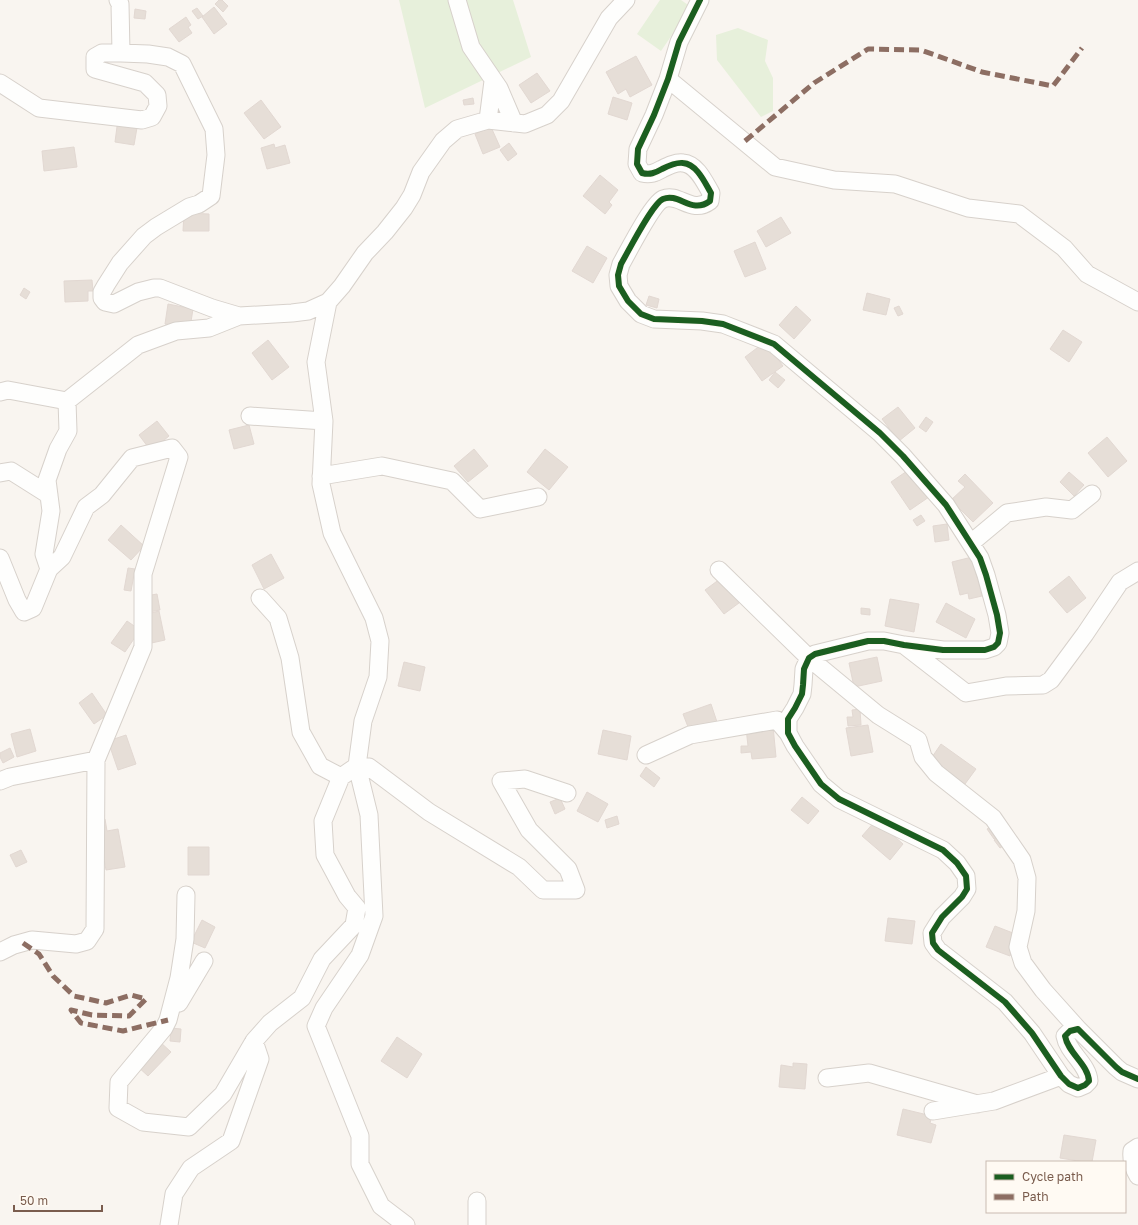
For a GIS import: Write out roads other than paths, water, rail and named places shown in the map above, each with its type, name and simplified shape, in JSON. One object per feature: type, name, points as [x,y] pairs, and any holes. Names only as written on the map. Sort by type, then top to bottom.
[{"type":"street","points":[[118,0],[120,4],[121,53]]},
{"type":"street","points":[[457,0],[471,47],[499,88],[514,123]]},
{"type":"street","points":[[0,392],[8,390],[67,401],[138,345],[176,331],[209,328],[239,316],[308,311],[328,302],[342,286],[365,253],[385,232],[404,208],[412,195],[421,172],[443,141],[457,129],[488,120],[525,124],[546,115],[561,101],[609,18],[626,0]]},
{"type":"street","points":[[700,0],[679,42],[668,79],[654,115],[638,149],[637,164],[642,173],[648,175],[672,164],[682,163],[692,166],[704,180],[711,193],[710,202],[698,207],[674,198],[665,198],[661,200],[653,208],[621,264],[618,275],[619,286],[628,302],[641,314],[654,320],[702,321],[723,324],[774,344],[880,433],[903,456],[946,505],[971,543],[980,558],[986,575],[997,615],[1000,633],[998,643],[994,647],[985,650],[943,650],[884,641],[868,641],[815,654],[808,658],[804,669],[802,694],[788,719],[788,733]]},
{"type":"street","points":[[0,83],[39,108],[142,120],[152,117],[158,106],[157,95],[145,84],[95,69],[95,57],[102,53],[121,53],[168,57],[182,64],[214,129],[216,154],[211,196],[200,204],[189,207],[144,236],[120,263],[102,292],[102,298],[105,302],[114,304],[143,290],[160,288],[212,308],[239,316]]},
{"type":"street","points":[[668,79],[775,167],[834,180],[894,184],[968,208],[1019,214],[1064,248],[1087,274],[1138,302]]},
{"type":"street","points":[[488,120],[493,81]]},
{"type":"street","points":[[328,302],[316,362],[324,421],[321,484],[332,533],[374,618],[380,642],[378,677],[363,722],[357,766],[369,815],[374,916],[360,955],[324,1008],[316,1026],[360,1136],[360,1164],[381,1206],[406,1225]]},
{"type":"street","points":[[49,569],[44,554],[51,511],[47,480],[58,449],[68,431],[67,401]]},
{"type":"street","points":[[250,416],[324,421]]},
{"type":"street","points":[[0,558],[17,600],[24,612],[33,608],[49,569],[62,557],[86,507],[102,495],[132,458],[172,448],[179,457],[143,574],[142,647],[96,760],[95,930],[87,941],[76,944],[32,940],[14,945],[0,952]]},
{"type":"street","points":[[321,476],[382,466],[452,481],[480,509],[538,497]]},
{"type":"street","points":[[0,473],[11,471],[49,495]]},
{"type":"street","points":[[971,543],[1007,513],[1046,507],[1072,510],[1092,494]]},
{"type":"street","points":[[719,570],[808,658],[878,715],[918,740],[923,757],[936,773],[993,818],[1022,860],[1026,878],[1026,910],[1018,947],[1023,963],[1078,1029],[1116,1068],[1138,1079]]},
{"type":"street","points":[[904,645],[966,693],[1006,686],[1043,684],[1051,680],[1081,640],[1120,582],[1138,571]]},
{"type":"street","points":[[260,598],[278,618],[290,658],[301,732],[320,766],[341,777]]},
{"type":"street","points":[[646,755],[690,735],[776,720],[788,733],[821,784],[839,799],[943,850],[957,863],[966,876],[967,889],[962,897],[942,917],[932,933],[933,943],[938,950],[1006,1002],[1032,1033],[1062,1076],[1069,1084],[1078,1088],[1085,1086],[1089,1081],[1088,1075],[1066,1044],[1065,1036],[1070,1031],[1078,1029]]},
{"type":"street","points":[[0,781],[10,777],[96,760]]},
{"type":"street","points":[[204,961],[164,1028],[120,1082],[118,1108],[144,1122],[189,1127],[223,1094],[254,1041],[270,1023],[302,998],[322,959],[354,925],[357,908],[347,896],[325,855],[323,821],[341,777],[357,766],[370,767],[429,812],[519,867],[543,890],[576,890],[568,869],[529,830],[501,781],[525,779],[567,793]]},
{"type":"street","points":[[168,1020],[180,978],[185,939],[186,895]]},
{"type":"street","points":[[169,1225],[174,1194],[191,1168],[230,1141],[260,1059],[254,1041]]},
{"type":"street","points":[[827,1078],[869,1073],[977,1104]]},
{"type":"street","points":[[933,1111],[994,1101],[1062,1076]]},
{"type":"street","points":[[1138,1147],[1132,1151],[1131,1159],[1138,1176]]},
{"type":"street","points":[[477,1201],[477,1225]]}]
